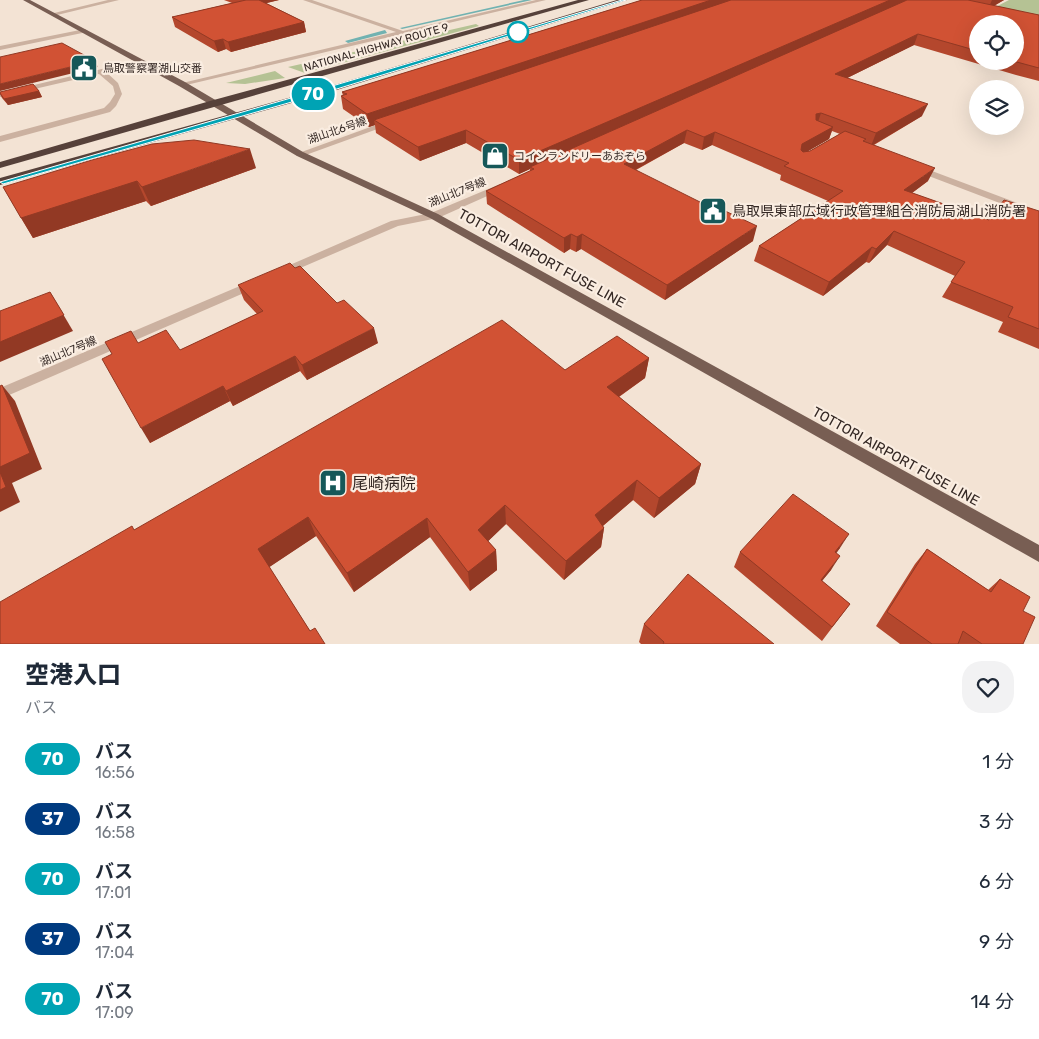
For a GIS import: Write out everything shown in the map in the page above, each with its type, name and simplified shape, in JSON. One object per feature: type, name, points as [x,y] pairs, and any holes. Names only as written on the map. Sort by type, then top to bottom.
[{"type":"highway","name":"NATIONAL HIGHWAY ROUTE 9","points":[[0,165],[213,103],[586,0]]},
{"type":"highway","name":"NATIONAL HIGHWAY ROUTE 9","points":[[0,182],[324,91],[624,0]]},
{"type":"main road","name":"TOTTORI AIRPORT FUSE LINE","points":[[26,0],[182,84],[232,116],[300,154],[434,216],[1039,554]]},
{"type":"street","points":[[52,14],[116,0]]},
{"type":"street","points":[[306,0],[402,32]]},
{"type":"street","points":[[182,84],[543,0]]},
{"type":"street","points":[[0,48],[85,32]]},
{"type":"street","points":[[0,95],[140,62]]},
{"type":"street","points":[[0,140],[106,110],[118,101],[119,95],[114,81],[100,71]]},
{"type":"street","name":"湖山北6号線","points":[[300,154],[394,122]]},
{"type":"street","points":[[903,163],[1039,215]]},
{"type":"street","name":"湖山北7号線","points":[[0,394],[394,223],[434,216],[506,185]]},
{"type":"green space","points":[[1009,0],[1039,0],[1039,22],[1024,19],[1024,15],[1007,15],[988,11]]},
{"type":"green space","points":[[476,24],[479,26],[305,73],[288,67]]},
{"type":"green space","points":[[275,71],[285,78],[245,84],[226,83]]},
{"type":"building","points":[[246,0],[259,0],[304,22],[228,42],[223,39],[214,41],[172,17]]},
{"type":"building","points":[[642,0],[711,0],[367,114],[341,96],[347,94],[342,92]]},
{"type":"building","points":[[731,0],[890,0],[519,160],[466,130],[418,147],[374,120]]},
{"type":"building","points":[[907,0],[968,0],[1039,15],[1039,68],[1024,64],[1024,15],[969,15],[969,48],[918,34],[835,74],[928,104],[876,133],[821,113],[816,114],[816,120],[833,127],[802,144],[801,150],[803,152],[810,151],[845,131],[866,139],[863,141],[935,168],[904,190],[989,220],[1004,200],[1039,211],[1039,329],[1008,317],[1013,307],[951,282],[965,262],[894,231],[876,249],[872,247],[829,282],[759,246],[843,191],[784,166],[789,163],[715,132],[704,137],[687,130],[624,164],[704,204],[706,202],[757,226],[667,285],[582,234],[577,237],[571,234],[564,238],[486,191],[534,169],[530,167]]},
{"type":"building","points":[[62,43],[95,61],[0,84],[0,57]]},
{"type":"building","points":[[33,84],[39,91],[4,99],[0,93],[0,92]]},
{"type":"building","points":[[194,140],[250,149],[142,187],[137,181],[21,218],[3,187],[152,144]]},
{"type":"building","points":[[290,263],[295,268],[300,266],[337,303],[344,300],[374,328],[302,365],[295,356],[226,391],[223,386],[141,428],[102,359],[112,354],[105,342],[131,331],[138,343],[166,330],[180,350],[263,311],[238,285]]},
{"type":"building","points":[[50,292],[64,315],[0,342],[0,311]]},
{"type":"building","name":"尾崎病院","points":[[502,320],[565,370],[617,336],[649,358],[607,387],[701,464],[659,498],[637,480],[595,515],[604,528],[566,561],[505,505],[478,530],[496,550],[468,572],[427,518],[347,573],[308,517],[258,549],[310,631],[315,628],[325,644],[0,644],[0,602],[132,526],[134,530]]},
{"type":"building","points":[[2,385],[30,453],[0,467],[0,386]]},
{"type":"building","points":[[0,472],[6,487],[0,490]]},
{"type":"building","points":[[793,494],[849,534],[835,552],[840,556],[821,580],[850,604],[832,627],[740,552]]},
{"type":"building","points":[[927,549],[991,592],[1000,579],[1030,597],[1023,611],[1035,617],[1023,644],[982,644],[963,631],[958,644],[932,644],[887,612]]},
{"type":"building","points":[[688,574],[774,644],[663,644],[664,642],[644,624]]},
{"type":"waterway","points":[[402,28],[530,0]]},
{"type":"waterway","points":[[348,41],[385,32]]},
{"type":"bus line","name":"70","points":[[0,182],[324,91],[624,0]]},
{"type":"place","name":"鳥取警察署湖山交番","points":[[84,68]]},
{"type":"place","name":"コインランドリーあおぞら","points":[[495,156]]},
{"type":"place","name":"鳥取県東部広域行政管理組合消防局湖山消防署","points":[[713,211]]},
{"type":"place","name":"尾崎病院","points":[[333,483]]}]
